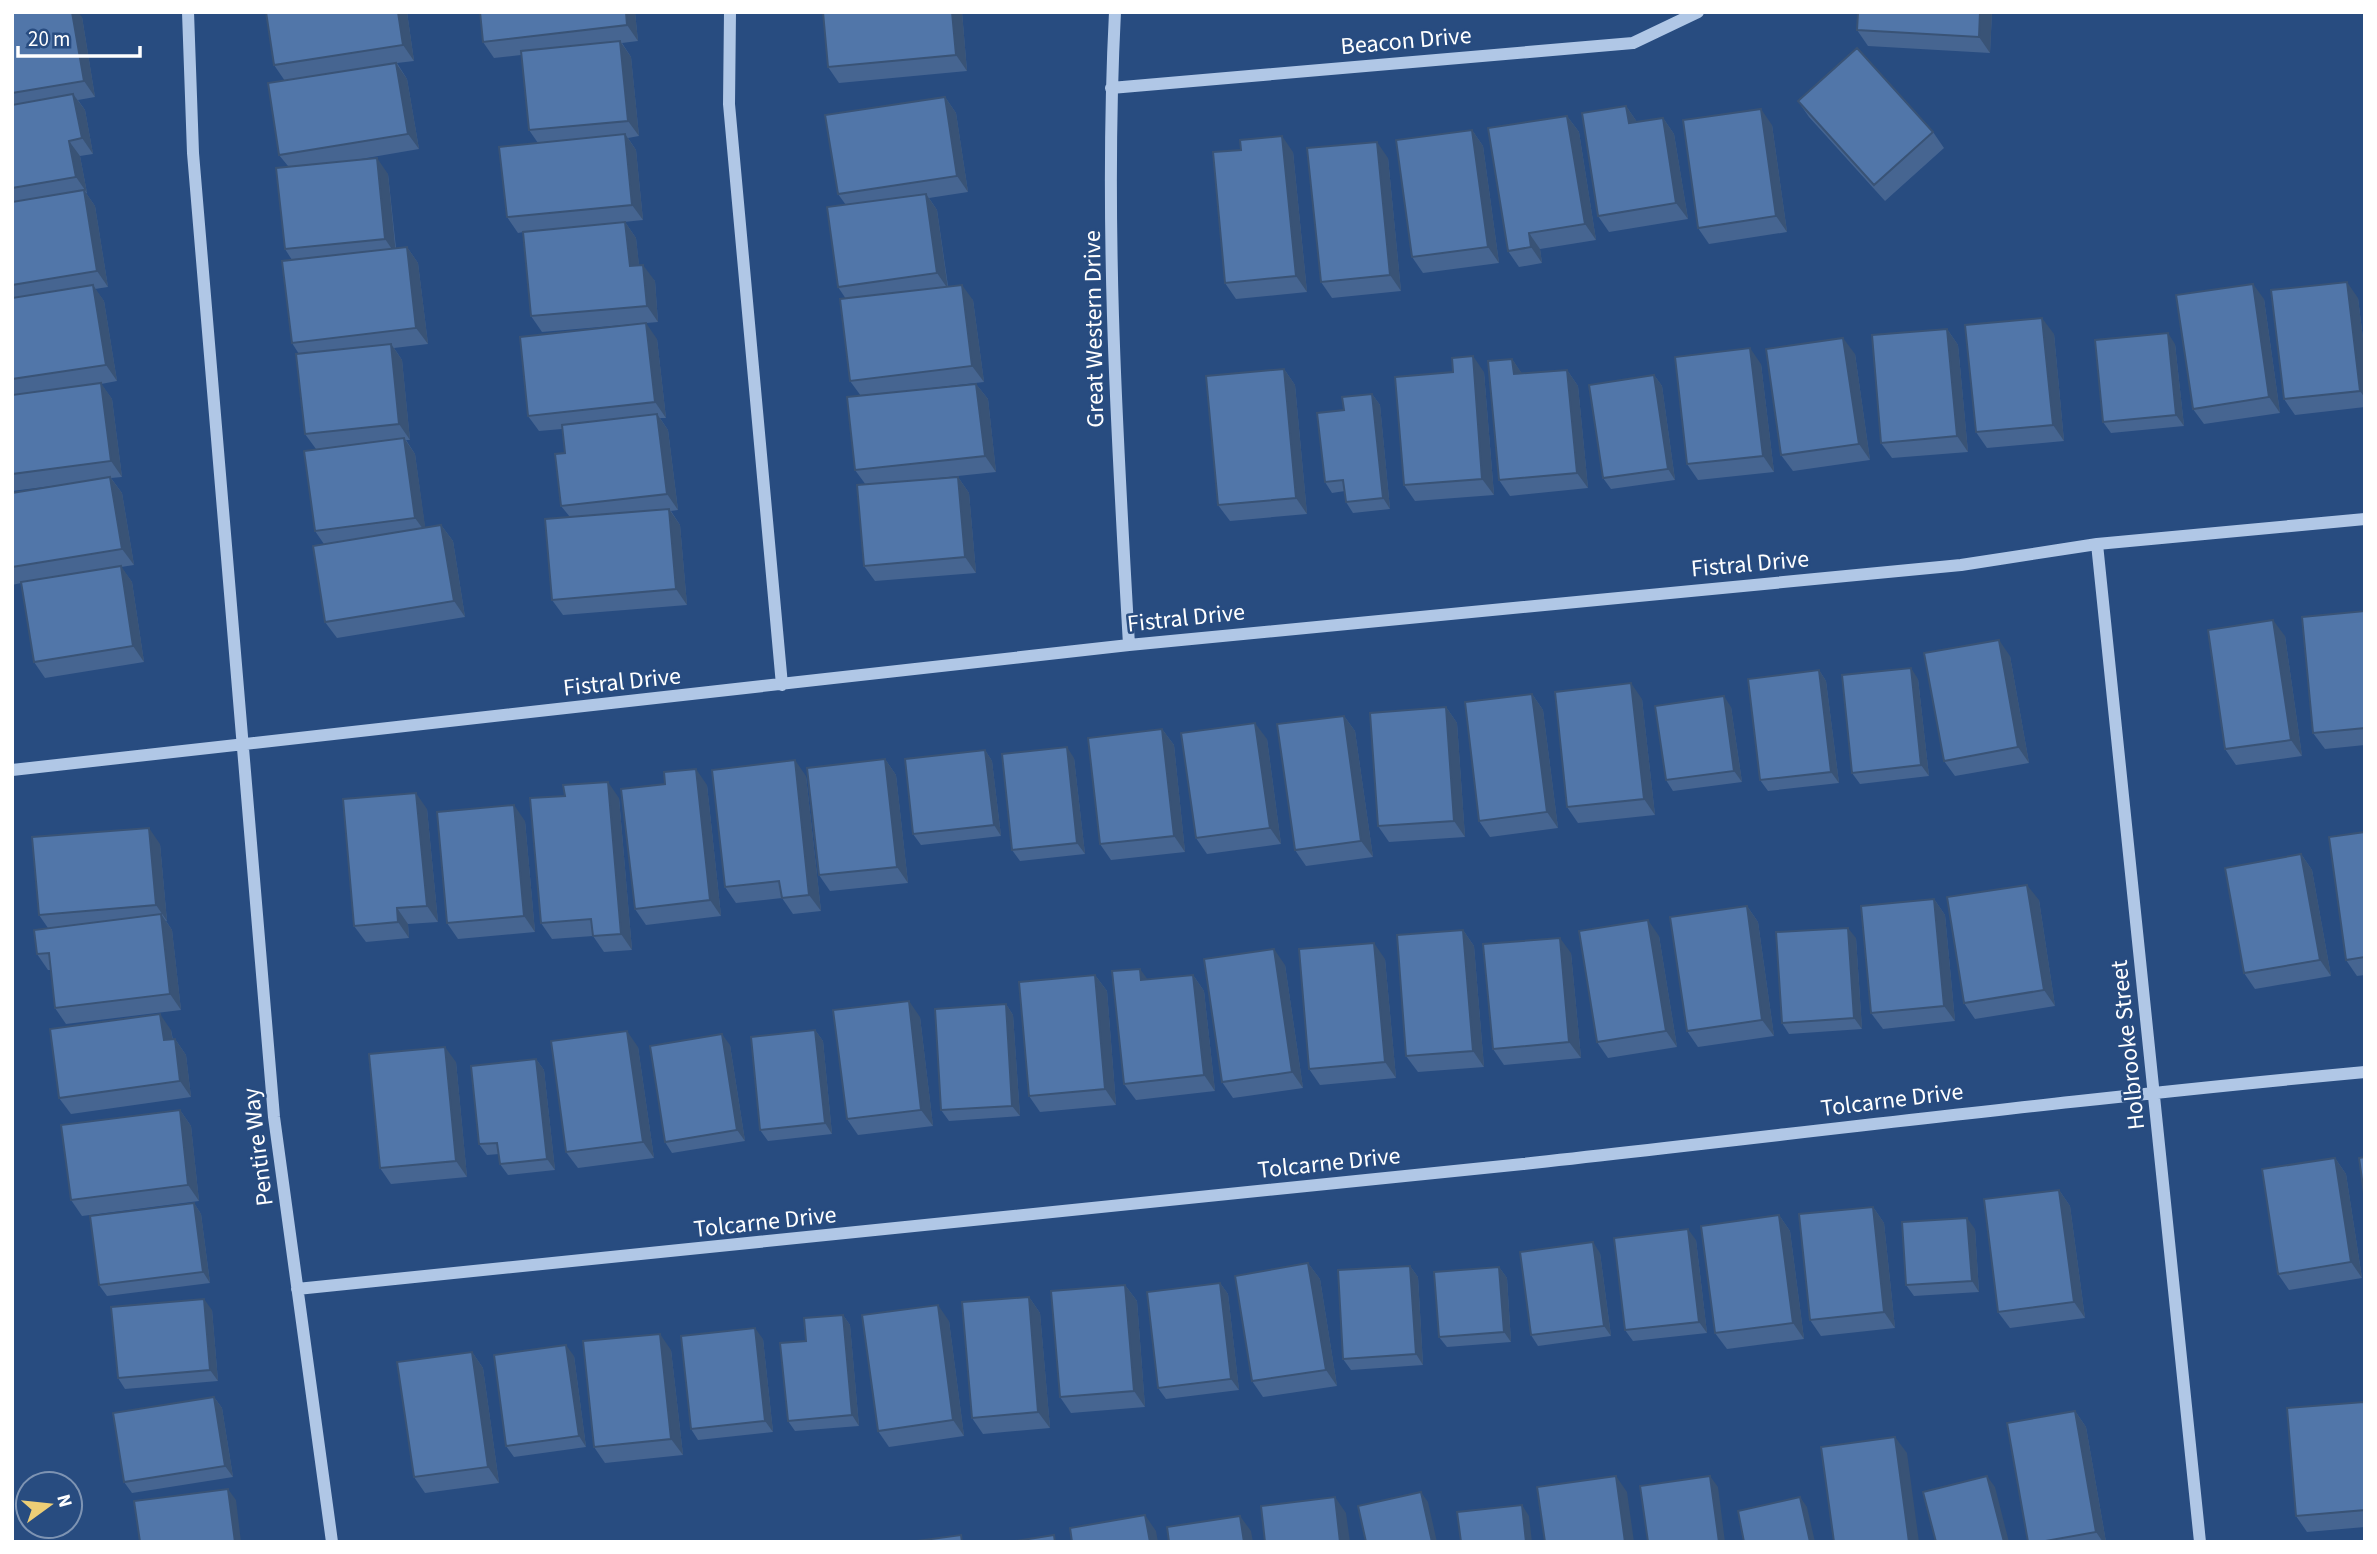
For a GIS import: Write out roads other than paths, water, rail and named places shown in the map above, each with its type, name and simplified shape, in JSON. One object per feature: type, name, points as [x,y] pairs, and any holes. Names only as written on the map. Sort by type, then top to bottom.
[{"type":"street","name":"Pentire Way","points":[[188,12],[193,153],[274,1117],[332,1542]]},
{"type":"street","points":[[730,12],[729,104],[782,685]]},
{"type":"street","name":"Great Western Drive","points":[[1115,12],[1111,88],[1114,378],[1129,645]]},
{"type":"street","name":"Beacon Drive","points":[[1111,88],[1633,43],[1698,12]]},
{"type":"street","name":"Fistral Drive","points":[[12,770],[1129,645],[1961,565],[2097,544],[2365,519]]},
{"type":"street","name":"Holbrooke Street","points":[[2097,544],[2200,1542]]},
{"type":"street","name":"Tolcarne Drive","points":[[297,1289],[1480,1168],[2153,1091],[2365,1072]]}]
